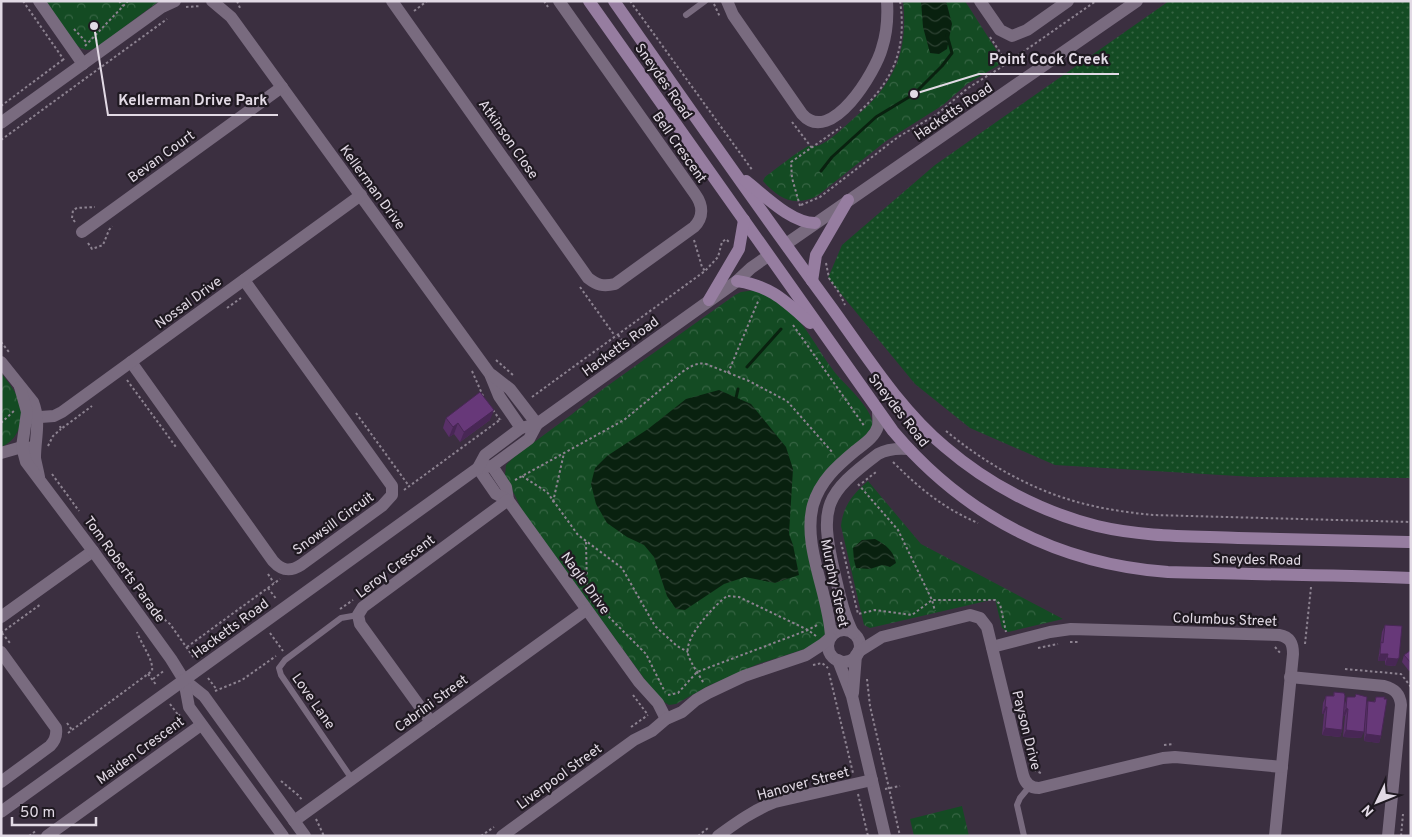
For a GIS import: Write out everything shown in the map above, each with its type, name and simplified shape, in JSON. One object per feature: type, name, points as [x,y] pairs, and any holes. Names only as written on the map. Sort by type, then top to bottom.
[{"type":"main road","name":"Sneydes Road","points":[[589,1],[878,411],[909,449],[954,491],[1002,524],[1046,544],[1099,562],[1168,572],[1411,578]]},
{"type":"main road","name":"Sneydes Road","points":[[614,1],[887,384],[914,417],[944,447],[979,474],[1015,496],[1078,521],[1142,534],[1411,542]]},
{"type":"main road","points":[[734,171],[793,217],[806,223],[815,223]]},
{"type":"main road","points":[[812,281],[816,255],[848,200]]},
{"type":"main road","points":[[709,300],[739,249],[744,220]]},
{"type":"main road","points":[[768,256],[786,244]]},
{"type":"main road","points":[[737,281],[766,288],[827,338]]},
{"type":"street","points":[[38,1],[83,64]]},
{"type":"street","name":"Bell Crescent","points":[[559,1],[698,199],[701,207],[701,216],[697,223],[688,231],[615,284],[607,286]]},
{"type":"street","points":[[727,1],[733,15],[802,114],[809,121],[820,122],[836,114],[858,94],[870,78],[882,48],[887,25],[887,1]]},
{"type":"street","points":[[980,1],[1000,30],[1012,36],[1027,30],[1068,1]]},
{"type":"street","name":"Hacketts Road","points":[[786,244],[1137,1]]},
{"type":"street","name":"Kellerman Drive","points":[[218,3],[282,87],[490,374],[499,396],[525,434]]},
{"type":"street","points":[[1,123],[164,4],[182,4]]},
{"type":"street","name":"Atkinson Close","points":[[402,4],[588,278],[597,284],[607,286]]},
{"type":"street","name":"Bevan Court","points":[[82,232],[282,87]]},
{"type":"street","name":"Nossal Drive","points":[[30,414],[54,416],[62,412],[361,195]]},
{"type":"street","name":"Hacketts Road","points":[[1,812],[737,281],[768,256]]},
{"type":"street","name":"Snowsill Circuit","points":[[130,362],[274,561],[285,570],[301,565],[382,506],[392,493],[390,482],[244,280]]},
{"type":"street","name":"Tom Roberts Parade","points":[[1,362],[20,387],[30,414],[39,477]]},
{"type":"street","name":"Kellerman Drive","points":[[490,374],[510,389],[537,424]]},
{"type":"street","name":"Murphy Street","points":[[831,637],[829,614],[811,541],[812,508],[817,494],[829,475],[872,436],[879,423],[878,411]]},
{"type":"street","name":"Tom Roberts Parade","points":[[30,414],[22,447],[26,462],[31,470],[39,477],[93,551],[184,680],[204,696],[305,836]]},
{"type":"street","points":[[1,453],[22,447],[36,449]]},
{"type":"street","name":"Murphy Street","points":[[855,635],[845,616],[827,542],[828,508],[834,495],[844,482],[878,454],[902,448],[909,449]]},
{"type":"street","name":"Nagle Drive","points":[[488,460],[506,487],[508,500],[586,610],[639,682],[650,693],[663,715]]},
{"type":"street","name":"Nagle Drive","points":[[478,468],[496,494],[508,500]]},
{"type":"street","name":"Leroy Crescent","points":[[431,722],[360,624],[358,615],[363,607],[508,500]]},
{"type":"street","points":[[1,618],[93,551]]},
{"type":"street","name":"Cabrini Street","points":[[294,821],[586,610]]},
{"type":"street","name":"Payson Drive","points":[[855,635],[882,637],[970,616],[977,616],[986,623],[1022,775],[1025,782],[1030,786],[1039,788],[1163,758],[1175,757],[1282,767]]},
{"type":"street","name":"Columbus Street","points":[[992,647],[1050,632],[1071,629],[1279,635],[1289,639],[1293,647],[1275,836]]},
{"type":"street","points":[[852,696],[859,643],[855,635],[841,630],[831,637],[829,650],[836,659],[852,696],[885,836]]},
{"type":"street","name":"Liverpool Street","points":[[807,661],[831,637]]},
{"type":"street","name":"Payson Drive","points":[[857,654],[882,637]]},
{"type":"street","points":[[1,652],[56,728],[56,738],[50,746],[1,782]]},
{"type":"street","points":[[836,659],[846,661],[857,654]]},
{"type":"street","name":"Liverpool Street","points":[[502,836],[634,740],[652,731],[663,715],[682,712],[708,693],[744,676],[826,655],[836,659]]},
{"type":"street","points":[[1290,677],[1384,686],[1393,689],[1399,694],[1401,705],[1388,836]]},
{"type":"street","name":"Tom Roberts Parade","points":[[184,680],[189,707],[279,834]]},
{"type":"street","name":"Maiden Crescent","points":[[42,833],[201,724]]},
{"type":"street","name":"Hanover Street","points":[[718,836],[749,814],[775,802],[872,780]]},
{"type":"lane","points":[[686,15],[705,1]]},
{"type":"lane","name":"Love Lane","points":[[352,779],[281,675],[280,668],[286,660],[341,618],[358,615]]},
{"type":"lane","points":[[1024,836],[1017,806],[1020,798],[1030,786]]},
{"type":"path","points":[[23,1],[64,60]]},
{"type":"path","points":[[119,1],[123,6]]},
{"type":"path","points":[[402,4],[414,11],[428,1]]},
{"type":"path","points":[[630,1],[756,174]]},
{"type":"path","points":[[801,205],[820,197],[898,137],[936,115],[968,88],[1096,1]]},
{"type":"path","points":[[182,4],[205,7],[211,10],[218,3]]},
{"type":"path","points":[[182,4],[192,6]]},
{"type":"path","points":[[1,140],[166,20]]},
{"type":"path","points":[[791,121],[812,148]]},
{"type":"path","points":[[794,205],[798,208]]},
{"type":"path","points":[[688,231],[694,240],[705,271]]},
{"type":"path","points":[[524,408],[527,401],[705,271],[718,257],[722,242],[726,239],[733,244]]},
{"type":"path","points":[[824,260],[828,264],[829,278],[847,308]]},
{"type":"path","points":[[728,373],[760,297]]},
{"type":"path","points":[[604,321],[615,337]]},
{"type":"path","points":[[506,487],[522,476],[624,420],[690,366],[700,363],[770,391],[787,401],[833,454]]},
{"type":"path","points":[[352,408],[409,486]]},
{"type":"path","points":[[1,423],[14,411],[30,414]]},
{"type":"path","points":[[392,493],[400,492],[504,417],[512,416]]},
{"type":"path","points":[[945,430],[984,459],[1020,480],[1057,496],[1123,512],[1153,515],[1411,522]]},
{"type":"path","points":[[553,502],[564,453]]},
{"type":"path","points":[[855,490],[879,470]]},
{"type":"path","points":[[52,474],[80,513]]},
{"type":"path","points":[[522,476],[547,492],[578,535],[622,568],[655,626],[677,646],[688,652]]},
{"type":"path","points":[[860,486],[898,530],[932,600],[938,623]]},
{"type":"path","points":[[841,539],[858,614]]},
{"type":"path","points":[[586,542],[586,587],[588,592]]},
{"type":"path","points":[[187,647],[280,579],[285,570]]},
{"type":"path","points":[[1304,648],[1310,587]]},
{"type":"path","points":[[268,588],[283,608]]},
{"type":"path","points":[[708,693],[688,652],[689,644],[702,619],[724,598],[730,596],[739,597],[808,630]]},
{"type":"path","points":[[334,614],[356,598]]},
{"type":"path","points":[[148,606],[170,624],[217,690]]},
{"type":"path","points":[[600,608],[646,654],[666,695],[678,693],[697,672],[808,630],[818,624]]},
{"type":"path","points":[[263,623],[283,651]]},
{"type":"path","points":[[1066,642],[1086,642]]},
{"type":"path","points":[[1032,650],[1058,644]]},
{"type":"path","points":[[1276,647],[1281,653],[1280,663]]},
{"type":"path","points":[[204,696],[242,680],[276,656]]},
{"type":"path","points":[[807,661],[822,663],[828,667],[868,836]]},
{"type":"path","points":[[56,738],[72,730],[152,671]]},
{"type":"path","points":[[866,672],[870,706],[900,836]]},
{"type":"path","points":[[159,741],[180,714],[189,707]]},
{"type":"path","points":[[1160,746],[1178,745]]},
{"type":"path","points":[[1034,770],[1041,775],[1050,773]]},
{"type":"path","points":[[320,825],[324,836]]},
{"type":"path","points":[[29,836],[42,833]]},
{"type":"green space","points":[[46,1],[159,1],[96,48],[86,50],[74,43]]},
{"type":"green space","points":[[903,1],[965,1],[1004,62],[967,84],[943,105],[886,141],[817,196],[801,201],[781,197],[763,181],[765,177],[805,148],[820,145],[833,137],[867,107],[888,81],[895,67],[903,37]]},
{"type":"green space","points":[[1169,1],[1411,1],[1411,478],[1254,477],[1055,465],[970,428],[915,384],[828,278],[842,245],[935,165]]},
{"type":"green space","points":[[755,290],[782,305],[800,321],[833,370],[863,403],[873,426],[810,505],[827,632],[814,646],[758,664],[708,686],[676,704],[669,705],[659,699],[523,512],[505,475],[506,465],[603,389],[735,295]]},
{"type":"green space","points":[[1,373],[20,403],[21,420],[15,436],[1,447]]},
{"type":"green space","points":[[868,481],[921,544],[1063,619],[1008,632],[1002,628],[995,599],[870,628],[864,625],[841,526],[846,506]]},
{"type":"green space","points":[[962,806],[969,836],[914,836],[910,819]]},
{"type":"water","points":[[921,1],[946,1],[952,24],[947,49],[939,54],[930,53],[923,27]]},
{"type":"water","points":[[719,390],[751,404],[786,447],[793,469],[789,534],[799,575],[775,583],[745,577],[724,584],[685,610],[676,609],[667,596],[654,557],[644,545],[627,537],[607,523],[596,504],[591,484],[595,468],[607,456],[648,429],[686,399]]},
{"type":"water","points":[[875,539],[888,548],[896,563],[890,567],[882,565],[870,569],[856,568],[853,548],[862,540]]},
{"type":"building","points":[[480,392],[494,410],[464,432],[458,423],[453,427],[446,418]]},
{"type":"building","points":[[1385,625],[1402,626],[1399,658],[1397,659],[1387,658],[1388,654],[1380,654]]},
{"type":"building","points":[[1411,650],[1411,663],[1404,655]]},
{"type":"building","points":[[1334,692],[1344,693],[1345,696],[1342,730],[1325,728],[1326,696],[1334,696]]},
{"type":"building","points":[[1356,694],[1367,697],[1364,732],[1346,730],[1347,697],[1355,697]]},
{"type":"building","points":[[1376,697],[1385,697],[1384,699],[1387,699],[1381,736],[1366,734],[1368,701],[1375,702]]},
{"type":"waterway","points":[[821,171],[832,157],[876,117],[914,94],[942,66],[952,53],[947,35]]},
{"type":"waterway","points":[[747,367],[781,329]]},
{"type":"waterway","points":[[736,398],[738,389]]},
{"type":"place","name":"Kellerman Drive Park","points":[[94,26]]},
{"type":"place","name":"Point Cook Creek","points":[[914,94]]}]
